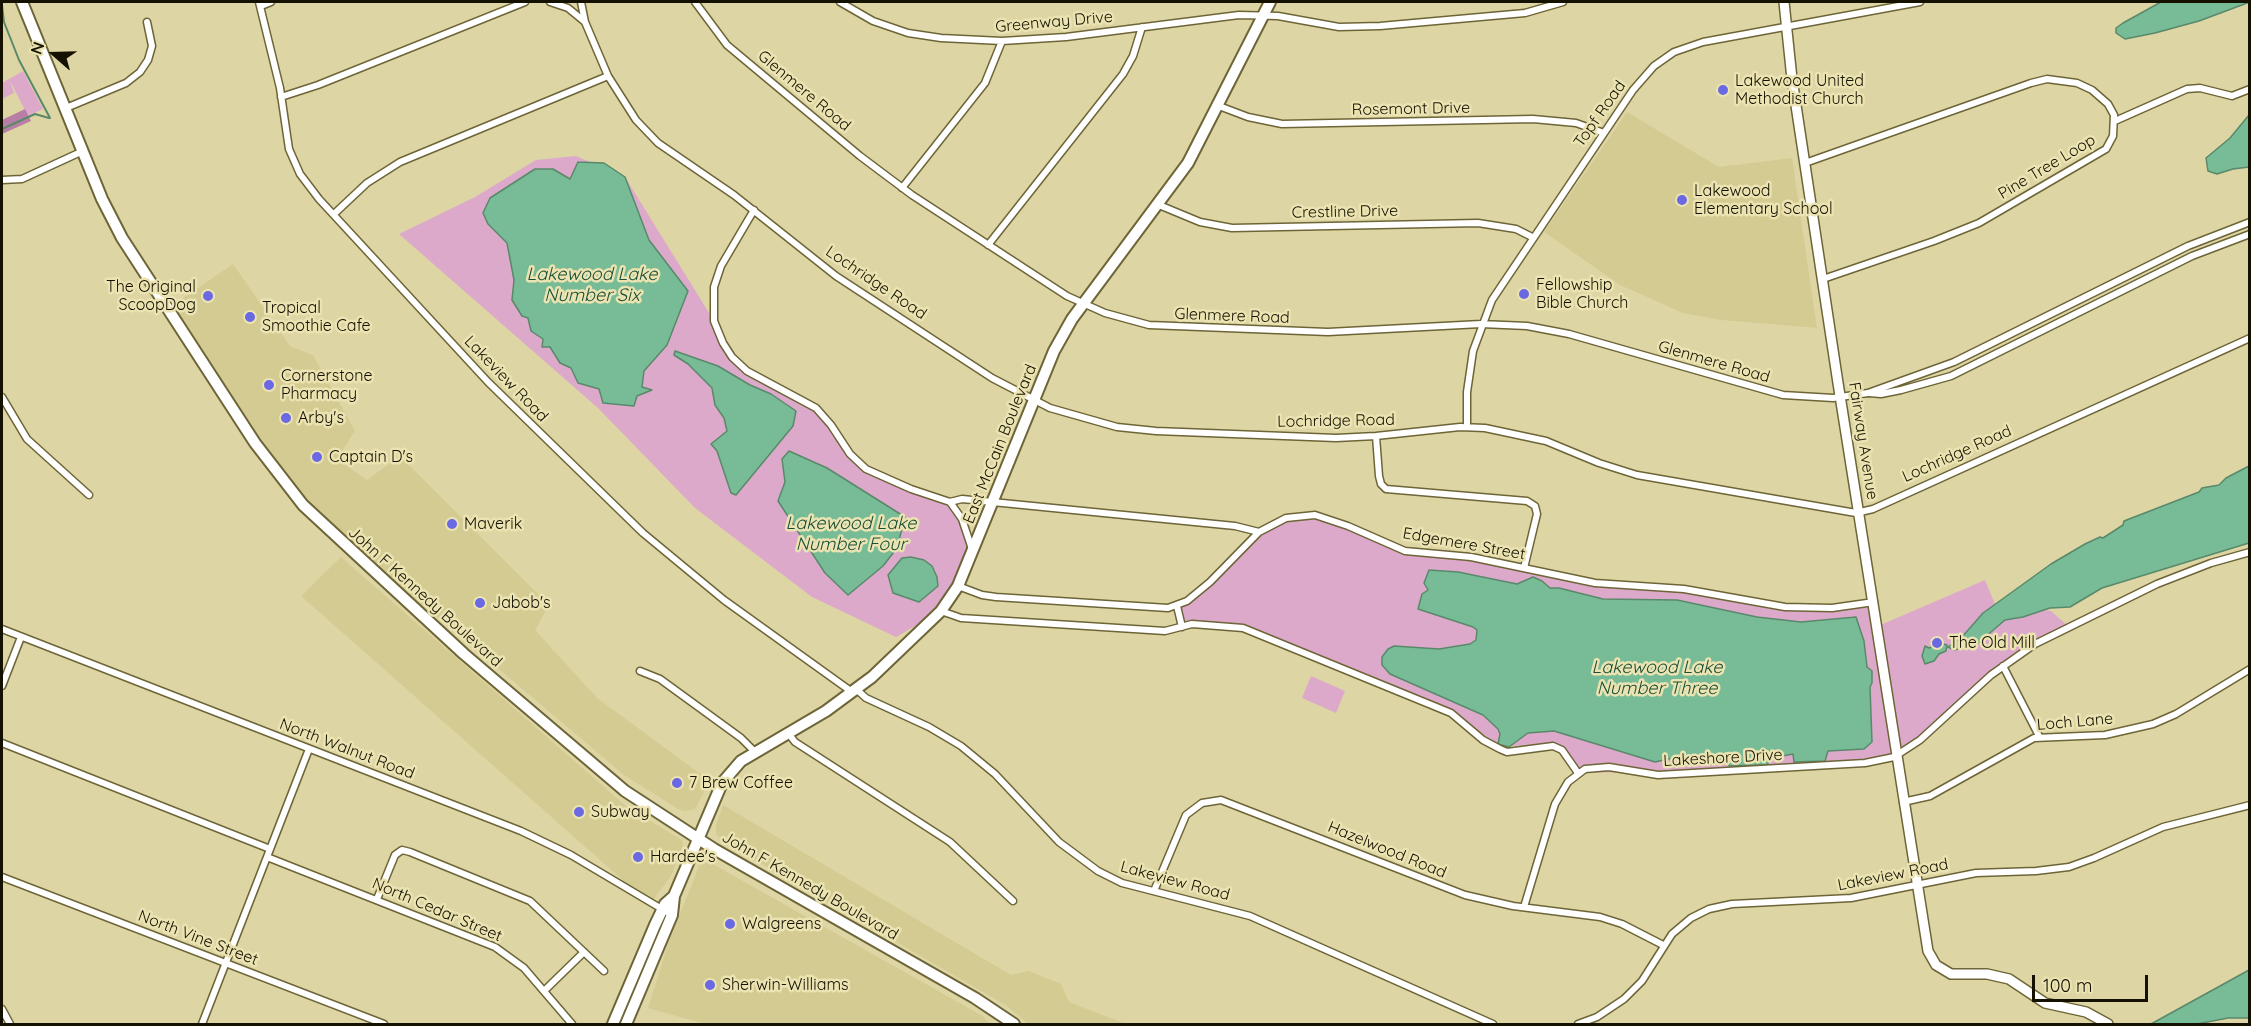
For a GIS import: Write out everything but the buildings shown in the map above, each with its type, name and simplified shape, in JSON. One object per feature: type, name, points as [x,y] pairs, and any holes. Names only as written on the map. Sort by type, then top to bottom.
[{"type":"main road","name":"John F Kennedy Boulevard","points":[[22,2],[102,199],[129,250],[255,443],[292,493],[344,545],[551,729],[625,790],[698,838],[811,906],[975,998],[1014,1024]]},
{"type":"main road","name":"East McCain Boulevard","points":[[667,913],[722,783],[741,761],[826,711],[854,691],[941,611],[958,586],[1054,351],[1084,303],[1160,205],[1188,163],[1270,2]]},
{"type":"main road","points":[[613,1024],[667,913]]},
{"type":"main road","points":[[626,1024],[667,913]]},
{"type":"street","points":[[260,4],[271,2]]},
{"type":"street","points":[[281,97],[318,85],[524,2]]},
{"type":"street","points":[[550,2],[568,8],[585,22]]},
{"type":"street","name":"Lochridge Road","points":[[581,2],[585,22],[608,76],[636,120],[658,143],[754,210],[858,292],[952,350],[992,378],[1033,400],[1090,421],[1136,429],[1336,438],[1467,427],[1528,435],[1616,470],[1637,475],[1859,512],[1873,509],[2250,338]]},
{"type":"street","name":"Glenmere Road","points":[[695,2],[727,45],[902,188],[988,245],[1084,303],[1125,320],[1175,328],[1328,332],[1481,324],[1527,326],[1569,334],[1783,395],[1840,397],[1868,393],[1962,358],[2188,246],[2250,222]]},
{"type":"street","name":"Greenway Drive","points":[[840,2],[873,21],[908,33],[941,38],[1002,41],[1066,37],[1223,17],[1263,16],[1339,27],[1369,27],[1525,13],[1563,2]]},
{"type":"street","name":"Fairway Avenue","points":[[1784,2],[1805,163],[1840,397],[1874,602],[1895,755],[1928,951],[1942,970],[1964,976],[1987,974],[2009,979],[2045,1003],[2086,1011],[2108,1024]]},
{"type":"street","name":"Topf Road","points":[[1467,427],[1470,370],[1481,324],[1502,282],[1644,75],[1669,55],[1703,42],[1920,2]]},
{"type":"street","name":"Lakeview Road","points":[[260,4],[281,97],[285,131],[295,164],[307,184],[488,382],[643,533],[724,600],[854,691],[929,727],[961,746],[995,774],[1059,842],[1088,866],[1122,883],[1250,916],[1493,1024]]},
{"type":"street","points":[[66,108],[126,83],[137,76],[150,53],[147,22]]},
{"type":"street","points":[[988,245],[1123,74],[1133,56],[1142,27]]},
{"type":"street","points":[[902,188],[986,83],[1002,41]]},
{"type":"street","points":[[334,214],[368,183],[400,162],[608,76]]},
{"type":"street","points":[[1805,163],[2031,82],[2047,79],[2077,83],[2092,90],[2108,104],[2115,121],[2187,89],[2200,88],[2232,96],[2243,94],[2250,89]]},
{"type":"street","name":"Rosemont Drive","points":[[1219,106],[1248,117],[1282,124],[1533,119],[1576,123],[1604,132]]},
{"type":"street","name":"Pine Tree Loop","points":[[1823,279],[1979,223],[2102,152],[2113,136],[2115,121]]},
{"type":"street","points":[[2,180],[21,179],[83,151]]},
{"type":"street","name":"Crestline Drive","points":[[1160,205],[1191,219],[1232,228],[1478,223],[1516,229],[1532,237]]},
{"type":"street","points":[[754,210],[721,266],[714,286],[714,321],[728,352],[747,371],[816,408],[831,425],[850,454],[866,469],[885,480],[950,502],[962,499],[993,502],[1235,526],[1259,532],[1223,571],[1187,601],[1177,606],[1150,608],[996,597],[981,595],[958,586]]},
{"type":"street","name":"Glenmere Road","points":[[1868,393],[1881,394],[1951,376],[2192,256],[2250,234]]},
{"type":"street","points":[[2,397],[27,439],[89,495]]},
{"type":"street","points":[[1376,436],[1379,476],[1381,484],[1386,489],[1527,501],[1535,506],[1537,514],[1524,568]]},
{"type":"street","points":[[950,502],[962,519],[973,551]]},
{"type":"street","name":"Edgemere Street","points":[[1259,532],[1271,523],[1286,518],[1315,515],[1348,526],[1405,551],[1471,556],[1595,583],[1684,589],[1785,607],[1832,608],[1874,602]]},
{"type":"street","name":"Lakeshore Drive","points":[[1578,773],[1599,766],[1651,775],[1865,763],[1886,759],[1920,740],[2003,666],[2035,644],[2157,584],[2211,562],[2250,552]]},
{"type":"street","points":[[1177,606],[1182,627]]},
{"type":"street","points":[[941,611],[961,618],[1165,631],[1192,624],[1227,625],[1260,633],[1451,713],[1492,746],[1507,752],[1553,746],[1562,750],[1578,773],[1568,782],[1555,804],[1524,907]]},
{"type":"street","name":"North Walnut Road","points":[[2,629],[547,842],[667,913]]},
{"type":"street","points":[[2,686],[21,637]]},
{"type":"street","points":[[2003,666],[2039,736]]},
{"type":"street","name":"Loch Lane","points":[[1903,802],[1930,796],[2022,743],[2039,736],[2105,735],[2153,724],[2176,714],[2250,669]]},
{"type":"street","points":[[640,671],[660,679],[741,738],[755,752]]},
{"type":"street","points":[[788,733],[795,742],[950,842],[1012,901]]},
{"type":"street","points":[[2,743],[270,849]]},
{"type":"street","points":[[202,1024],[309,749]]},
{"type":"street","name":"Hazelwood Road","points":[[1154,891],[1186,815],[1202,803],[1221,800],[1465,895],[1524,907],[1614,920],[1663,945]]},
{"type":"street","name":"Lakeview Road","points":[[1578,1024],[1608,1011],[1633,991],[1663,945],[1680,926],[1709,909],[1732,904],[1851,898],[1977,873],[2036,871],[2069,867],[2163,827],[2250,805]]},
{"type":"street","points":[[377,899],[395,855],[402,850],[410,852],[522,896],[604,971]]},
{"type":"street","name":"North Cedar Street","points":[[267,857],[495,947],[512,958],[572,1024]]},
{"type":"street","name":"North Vine Street","points":[[2,877],[384,1024]]},
{"type":"street","points":[[544,991],[584,952]]},
{"type":"street","points":[[2,1009],[10,1024]]},
{"type":"shaded area","points":[[23,71],[43,109],[28,116],[10,81],[14,93],[2,99],[2,83]]},
{"type":"shaded area","points":[[25,109],[31,121],[2,134],[2,120]]},
{"type":"shaded area","name":"Lakewood Elementary School","points":[[1627,112],[1719,167],[1792,158],[1817,328],[1721,320],[1683,313],[1620,285],[1544,232]]},
{"type":"shaded area","points":[[576,156],[625,177],[714,321],[725,355],[760,379],[816,408],[845,447],[876,475],[952,505],[975,548],[941,611],[896,637],[812,597],[695,508],[598,408],[399,234],[475,197],[536,160]]},
{"type":"shaded area","points":[[233,264],[290,346],[313,355],[355,431],[337,459],[367,480],[400,456],[549,605],[535,630],[597,698],[710,781],[695,809],[685,811],[678,809],[624,775],[441,620],[343,545],[272,468],[173,305]]},
{"type":"shaded area","points":[[1295,516],[1348,526],[1405,551],[1453,555],[1573,579],[1659,586],[1772,606],[1832,608],[1874,602],[1878,626],[1985,580],[1995,604],[2011,619],[2043,610],[2051,611],[2068,626],[2023,652],[1980,685],[1927,734],[1894,757],[1770,769],[1578,773],[1562,750],[1548,745],[1501,746],[1464,722],[1375,680],[1243,628],[1209,624],[1182,627],[1177,606],[1187,601],[1259,532]]},
{"type":"shaded area","points":[[341,557],[627,807],[682,840],[683,845],[671,876],[650,904],[301,596]]},
{"type":"shaded area","points":[[1311,676],[1345,691],[1336,713],[1302,698]]},
{"type":"shaded area","points":[[723,805],[1011,975],[1029,971],[1061,984],[1069,1002],[1126,1024],[1028,1024],[1007,1006],[722,841],[716,834],[716,825]]},
{"type":"shaded area","points":[[709,862],[981,1015],[991,1024],[705,1024],[648,1008],[668,944],[700,864]]},
{"type":"water","points":[[2161,2],[2250,2],[2199,21],[2155,33],[2125,39],[2116,33],[2116,28],[2123,23]]},
{"type":"water","points":[[2249,115],[2249,167],[2217,174],[2208,171],[2206,158],[2230,138]]},
{"type":"water","name":"Lakewood Lake Number Six","points":[[578,162],[604,163],[625,177],[649,240],[688,291],[667,345],[644,371],[642,387],[652,390],[637,396],[634,406],[603,403],[599,389],[578,383],[571,368],[560,363],[550,347],[542,347],[543,339],[531,331],[528,318],[522,316],[512,300],[514,280],[507,243],[488,224],[483,213],[490,198],[535,169],[553,169],[570,179]]},
{"type":"water","points":[[675,351],[718,366],[750,385],[771,394],[796,411],[793,426],[736,495],[731,493],[717,451],[711,444],[727,431],[724,418],[715,405],[712,388],[688,364],[674,355]]},
{"type":"water","name":"Lakewood Lake Number Four","points":[[789,451],[827,468],[905,517],[897,548],[883,566],[848,595],[825,573],[778,501],[785,482],[782,459]]},
{"type":"water","points":[[2249,466],[2249,543],[2102,588],[2070,607],[2050,608],[2005,620],[1977,644],[1954,650],[1948,647],[1962,637],[1983,613],[2051,564],[2085,544],[2100,537],[2103,538],[2123,525],[2124,521],[2199,492],[2202,488],[2219,485],[2226,478]]},
{"type":"water","points":[[911,557],[924,560],[932,566],[937,577],[938,586],[919,602],[893,593],[888,575],[902,558]]},
{"type":"water","name":"Lakewood Lake Number Three","points":[[1429,570],[1458,572],[1517,584],[1533,577],[1550,588],[1559,588],[1603,599],[1677,600],[1757,617],[1801,622],[1856,617],[1864,641],[1867,667],[1872,671],[1870,687],[1872,742],[1864,749],[1828,751],[1825,761],[1794,762],[1793,754],[1771,758],[1767,765],[1729,766],[1728,758],[1710,762],[1673,758],[1655,762],[1554,731],[1528,733],[1509,747],[1498,744],[1500,734],[1498,729],[1483,715],[1390,674],[1382,665],[1382,657],[1388,649],[1394,646],[1439,649],[1470,644],[1476,640],[1477,630],[1473,627],[1418,609],[1422,594],[1428,590],[1424,583]]},
{"type":"water","points":[[1940,643],[1947,645],[1946,651],[1939,654],[1934,661],[1925,664],[1922,656],[1925,646],[1929,648]]},
{"type":"water","points":[[2249,970],[2249,1018],[2228,1018],[2197,1024],[2151,1024]]},
{"type":"waterway","points":[[2,5],[4,22],[19,60],[50,118]]},
{"type":"waterway","points":[[2,129],[35,114],[49,118]]},
{"type":"place","name":"Lakewood United Methodist Church","points":[[1723,90]]},
{"type":"place","name":"Lakewood Elementary School","points":[[1682,200]]},
{"type":"place","name":"Fellowship Bible Church","points":[[1524,294]]},
{"type":"place","name":"The Original ScoopDog","points":[[208,296]]},
{"type":"place","name":"Tropical Smoothie Cafe","points":[[250,317]]},
{"type":"place","name":"Cornerstone Pharmacy","points":[[269,385]]},
{"type":"place","name":"Arby's","points":[[286,418]]},
{"type":"place","name":"Captain D's","points":[[317,457]]},
{"type":"place","name":"Maverik","points":[[452,524]]},
{"type":"place","name":"Jabob's","points":[[480,603]]},
{"type":"place","name":"The Old Mill","points":[[1937,643]]},
{"type":"place","name":"7 Brew Coffee","points":[[677,783]]},
{"type":"place","name":"Subway","points":[[579,812]]},
{"type":"place","name":"Hardee's","points":[[638,857]]},
{"type":"place","name":"Walgreens","points":[[730,924]]},
{"type":"place","name":"Sherwin-Williams","points":[[710,985]]}]
